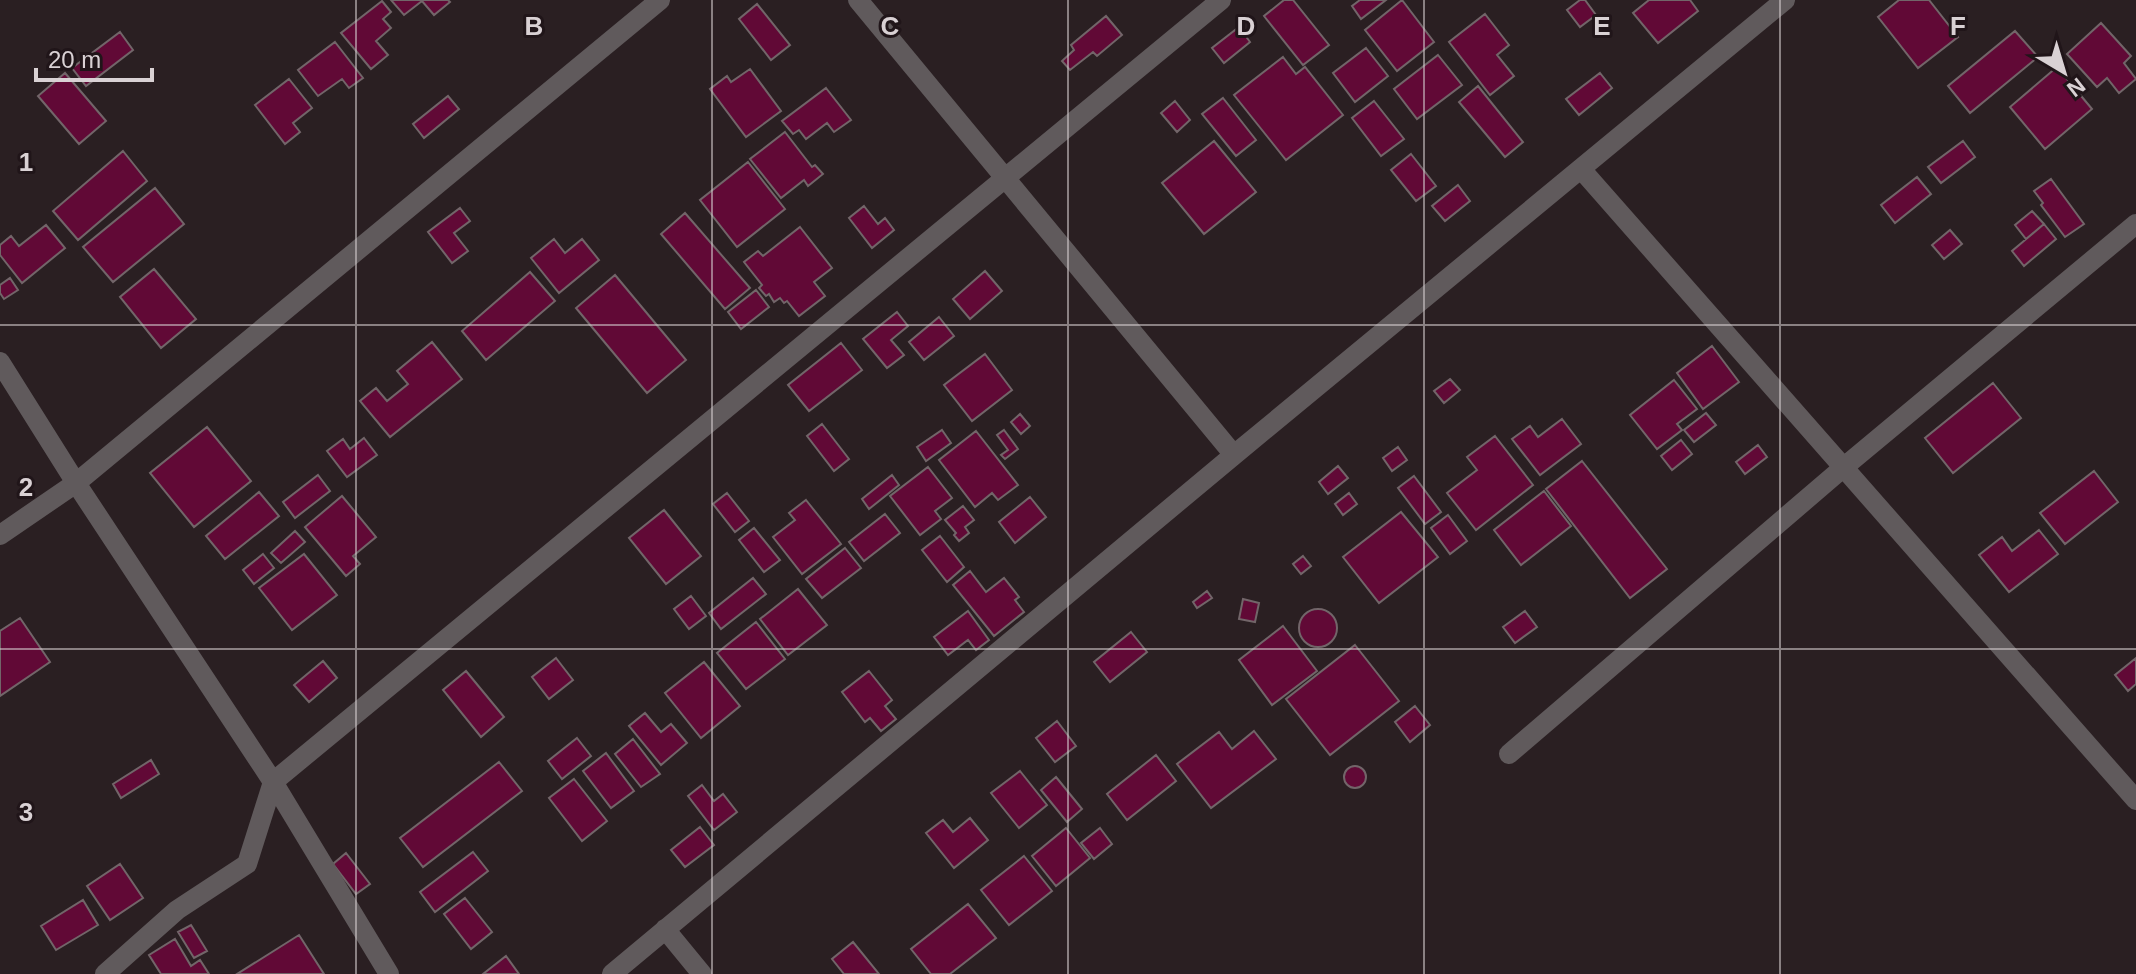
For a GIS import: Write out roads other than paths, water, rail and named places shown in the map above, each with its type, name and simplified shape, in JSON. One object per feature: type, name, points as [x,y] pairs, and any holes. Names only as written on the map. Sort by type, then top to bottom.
[{"type":"street","points":[[0,535],[76,483],[660,0]]},
{"type":"street","points":[[858,0],[1234,455]]},
{"type":"street","points":[[105,974],[177,910],[247,864],[273,782],[1221,0]]},
{"type":"street","points":[[612,974],[1785,0]]},
{"type":"street","points":[[1581,169],[2136,800]]},
{"type":"street","points":[[1509,754],[1844,467],[2136,224]]},
{"type":"street","points":[[0,362],[273,782],[389,974]]},
{"type":"street","points":[[665,929],[702,974]]}]
